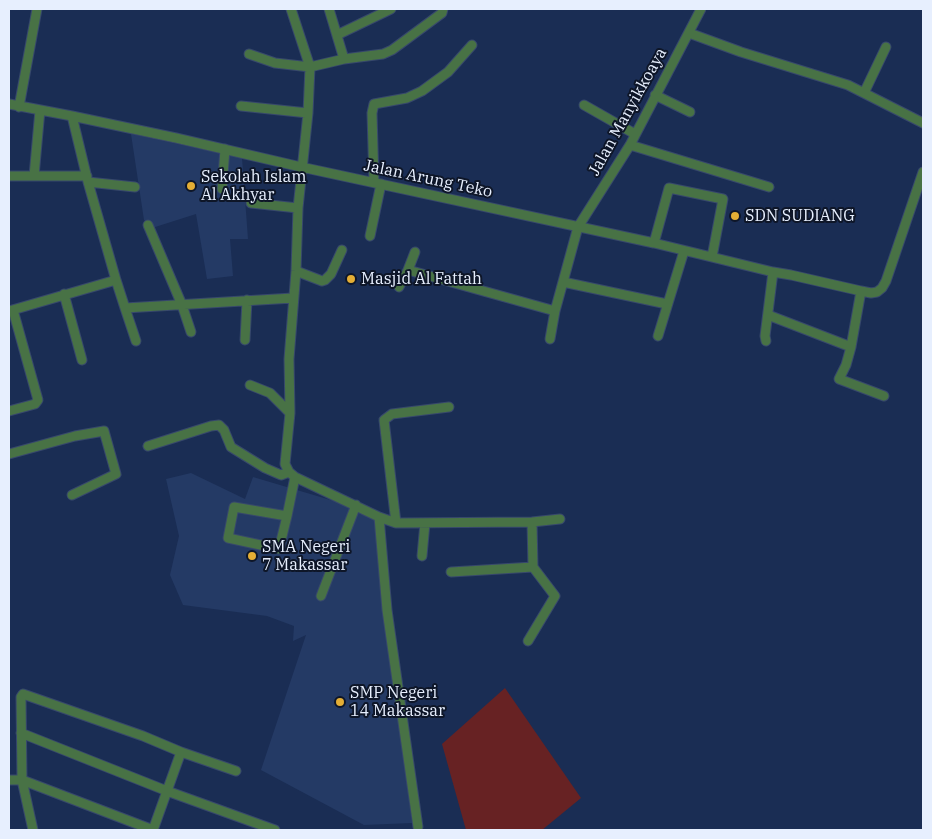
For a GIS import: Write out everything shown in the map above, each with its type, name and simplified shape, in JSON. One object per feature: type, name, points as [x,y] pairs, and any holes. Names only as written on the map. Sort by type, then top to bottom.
[{"type":"street","points":[[19,107],[37,9]]},
{"type":"street","points":[[287,516],[234,507],[228,538],[279,549],[287,516],[292,475],[285,464],[290,413],[288,359],[310,67],[291,9]]},
{"type":"street","points":[[329,9],[344,59]]},
{"type":"street","points":[[337,35],[390,9]]},
{"type":"street","points":[[249,54],[275,63],[310,67],[344,59],[383,54],[442,13],[443,9]]},
{"type":"street","name":"Jalan Manyikkoaya","points":[[550,339],[555,311],[578,227],[630,145],[701,9]]},
{"type":"street","points":[[689,33],[740,52],[834,80],[923,123]]},
{"type":"street","points":[[370,236],[377,183],[372,113],[374,104],[407,98],[422,91],[448,72],[472,45]]},
{"type":"street","points":[[864,93],[886,46]]},
{"type":"street","points":[[655,95],[690,112]]},
{"type":"street","name":"Jalan Arung Teko","points":[[9,104],[72,116],[654,243],[772,272],[791,274],[861,291]]},
{"type":"street","points":[[584,105],[635,134]]},
{"type":"street","points":[[241,106],[308,113]]},
{"type":"street","points":[[34,176],[40,110]]},
{"type":"street","points":[[72,116],[87,179],[136,341]]},
{"type":"street","points":[[630,145],[769,187]]},
{"type":"street","points":[[222,189],[225,149]]},
{"type":"street","points":[[884,396],[840,379],[851,347],[861,291],[877,292],[886,281],[923,172]]},
{"type":"street","points":[[9,176],[87,179],[135,187]]},
{"type":"street","points":[[654,243],[669,188],[723,199],[712,258]]},
{"type":"street","points":[[252,203],[298,208]]},
{"type":"street","points":[[148,226],[182,305],[191,332]]},
{"type":"street","points":[[296,271],[322,281],[326,280],[331,274],[342,250]]},
{"type":"street","points":[[658,336],[684,251]]},
{"type":"street","points":[[399,287],[408,270],[414,252]]},
{"type":"street","points":[[408,270],[555,311]]},
{"type":"street","points":[[766,341],[772,272]]},
{"type":"street","points":[[9,411],[35,404],[38,400],[38,394],[11,311],[116,280]]},
{"type":"street","points":[[563,282],[668,304]]},
{"type":"street","points":[[64,294],[82,360]]},
{"type":"street","points":[[125,308],[293,298]]},
{"type":"street","points":[[245,340],[247,300]]},
{"type":"street","points":[[768,315],[851,347]]},
{"type":"street","points":[[250,385],[270,392],[290,413]]},
{"type":"street","points":[[396,522],[384,420],[392,414],[450,406]]},
{"type":"street","points":[[148,446],[219,425],[224,430],[231,447],[265,468],[281,474],[292,475],[379,517],[396,522],[425,524],[490,521],[532,522],[560,519]]},
{"type":"street","points":[[9,454],[75,436],[104,431],[116,474],[72,495]]},
{"type":"street","points":[[321,596],[356,505]]},
{"type":"street","points":[[379,517],[387,610],[418,827]]},
{"type":"street","points":[[528,641],[555,596],[533,567],[532,522]]},
{"type":"street","points":[[422,556],[425,524]]},
{"type":"street","points":[[451,572],[533,567]]},
{"type":"street","points":[[34,830],[22,780],[20,697],[23,694],[93,718],[236,772]]},
{"type":"street","points":[[21,733],[167,791],[275,830]]},
{"type":"street","points":[[9,780],[22,780],[153,830],[181,752]]},
{"type":"shaded area","name":"Sekolah Islam Al Akhyar","points":[[131,134],[242,158],[248,239],[230,239],[233,276],[207,279],[196,214],[152,228],[144,220]]},
{"type":"shaded area","points":[[191,473],[245,499],[253,477],[344,504],[353,512],[374,518],[412,823],[364,825],[261,770],[306,635],[293,641],[294,626],[267,616],[183,605],[170,575],[179,536],[166,479]]},
{"type":"shaded area","points":[[505,688],[581,798],[542,830],[466,830],[442,744]]},
{"type":"place","name":"Sekolah Islam Al Akhyar","points":[[191,186]]},
{"type":"place","name":"SDN SUDIANG","points":[[735,216]]},
{"type":"place","name":"Masjid Al Fattah","points":[[351,279]]},
{"type":"place","name":"SMA Negeri 7 Makassar","points":[[252,556]]},
{"type":"place","name":"SMP Negeri 14 Makassar","points":[[340,702]]}]
